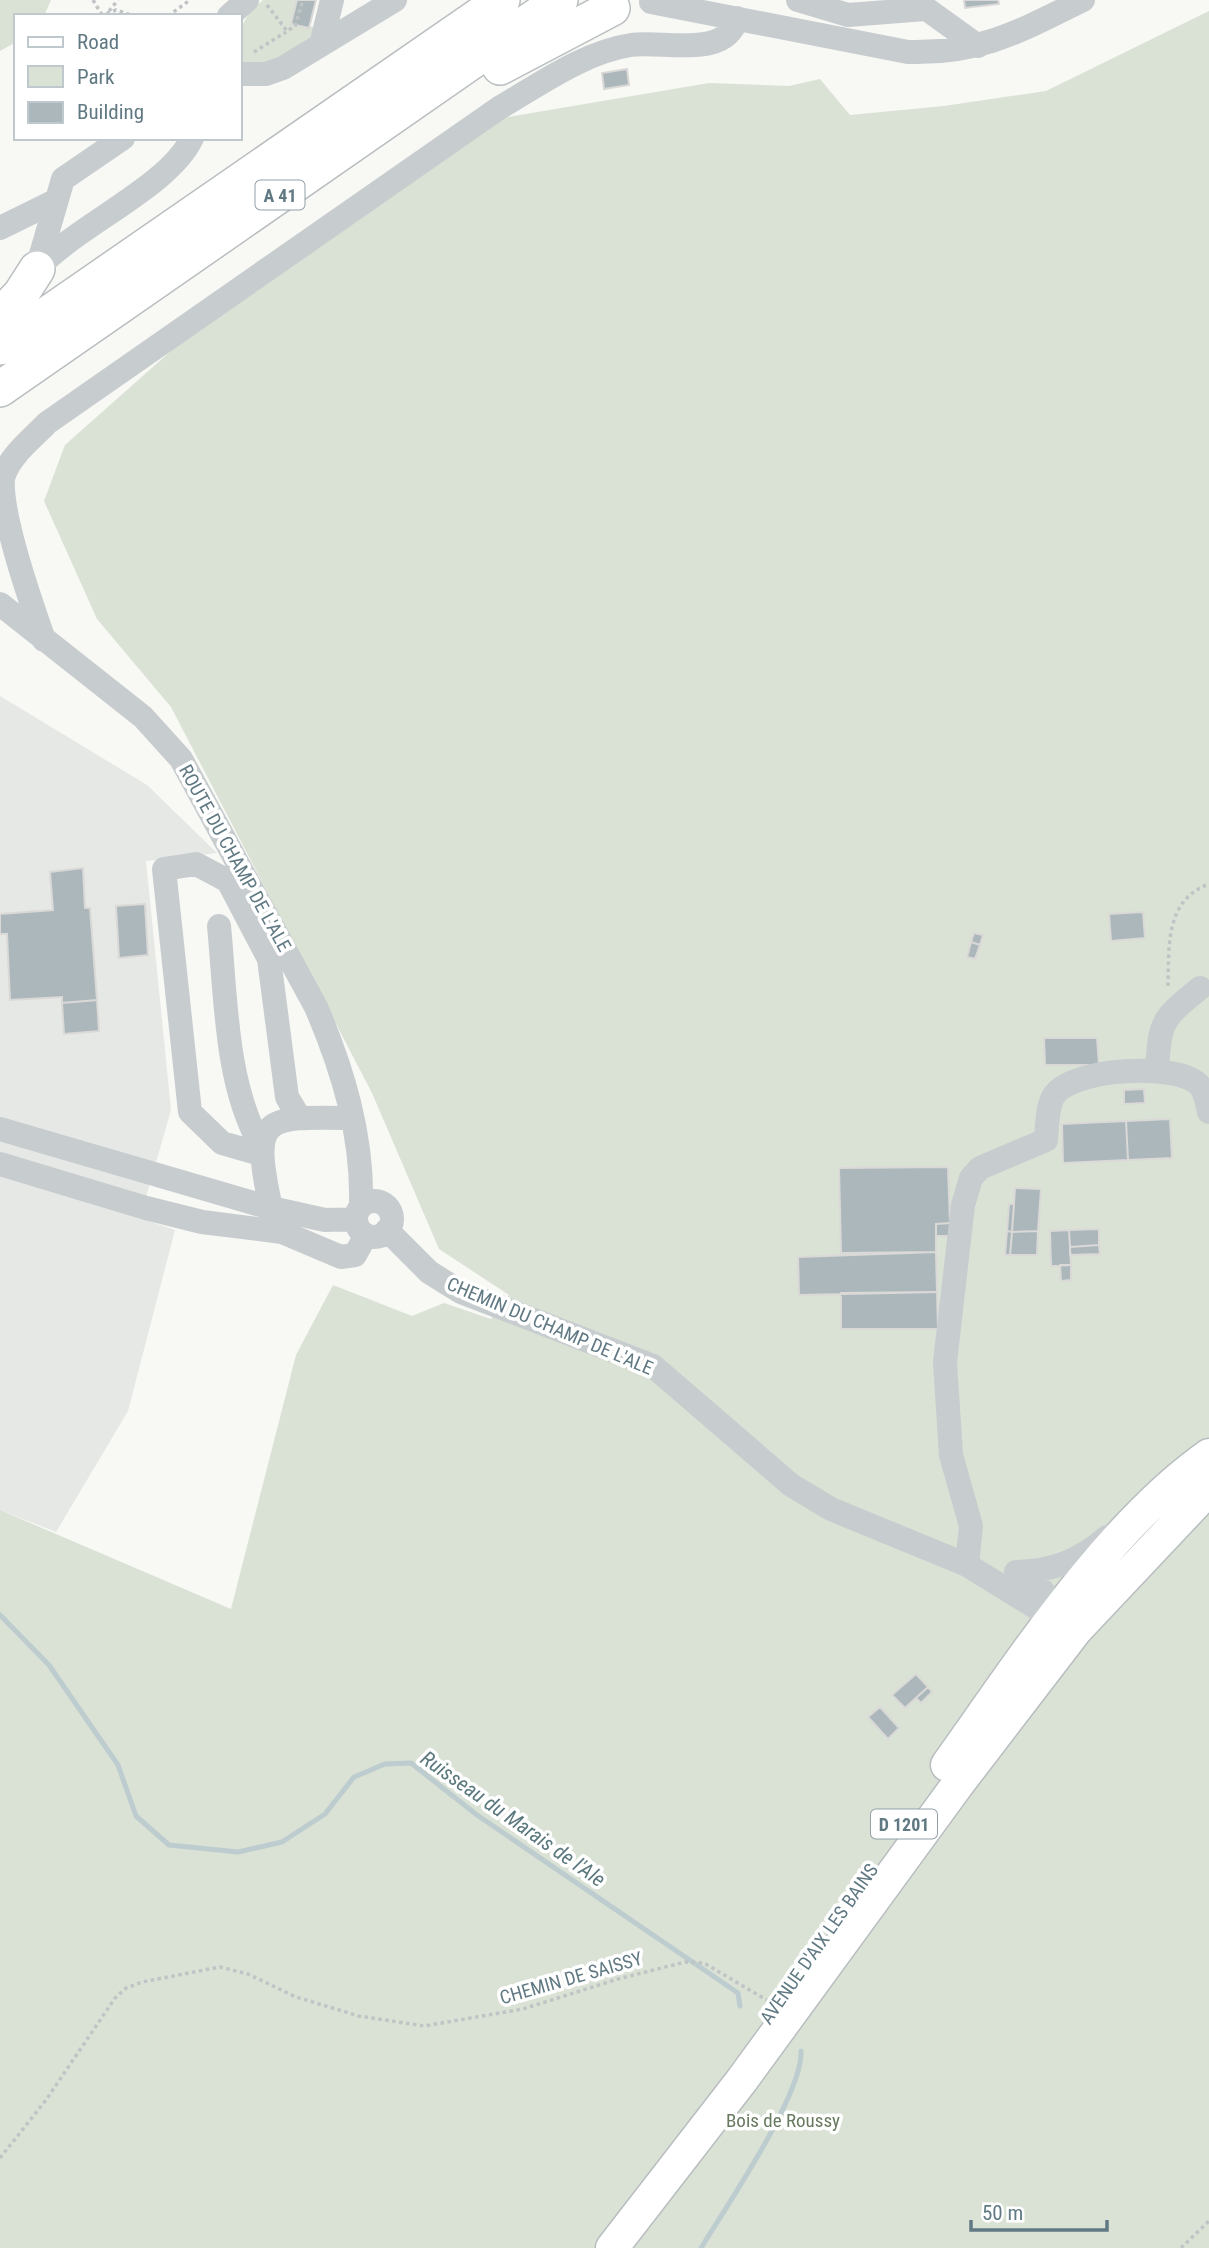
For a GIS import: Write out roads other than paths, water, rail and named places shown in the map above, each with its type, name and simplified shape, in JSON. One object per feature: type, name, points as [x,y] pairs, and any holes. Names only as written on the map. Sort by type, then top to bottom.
[{"type":"highway","name":"A 41","points":[[0,347],[502,0]]},
{"type":"highway","name":"A 41","points":[[0,389],[560,0]]},
{"type":"highway","points":[[210,243],[541,43],[636,2]]},
{"type":"highway","points":[[0,316],[37,269]]},
{"type":"main road","name":"AVENUE D'AIX LES BAINS","points":[[612,2248],[743,2080],[958,1784],[1076,1630],[1200,1483],[1209,1455]]},
{"type":"main road","points":[[1053,1619],[1083,1608],[1200,1483]]},
{"type":"main road","name":"AVENUE D'AIX LES BAINS","points":[[632,2221],[655,2181],[776,2005],[1053,1619]]},
{"type":"street","points":[[231,14],[247,0]]},
{"type":"street","points":[[321,45],[332,0]]},
{"type":"street","points":[[244,65],[266,74],[283,68],[395,0]]},
{"type":"street","points":[[798,0],[848,15],[919,5],[944,19],[978,46]]},
{"type":"street","points":[[636,2],[737,18],[908,52],[934,53],[1002,40],[1083,0]]},
{"type":"street","points":[[827,10],[841,39]]},
{"type":"street","points":[[44,640],[8,534],[1,491],[3,476],[13,459],[47,423],[499,108],[576,64],[630,45],[720,41],[734,31],[737,18]]},
{"type":"street","points":[[37,269],[63,179],[120,140]]},
{"type":"street","points":[[37,269],[58,247],[173,165],[191,140]]},
{"type":"street","points":[[0,228],[55,201]]},
{"type":"street","name":"ROUTE DU CHAMP DE L'ALE","points":[[0,604],[142,717],[181,759],[316,1007],[339,1062],[350,1108],[357,1108],[371,1219]]},
{"type":"street","points":[[261,1150],[222,1143],[190,1112],[164,869],[196,864],[228,881],[270,959],[287,1097],[299,1117]]},
{"type":"street","points":[[219,926],[236,1080],[250,1126],[261,1150],[271,1208]]},
{"type":"street","points":[[1157,1070],[1159,1035],[1167,1015],[1200,988]]},
{"type":"street","points":[[967,1565],[971,1526],[951,1455],[945,1362],[962,1205],[971,1178],[980,1168],[1046,1140],[1052,1097],[1067,1082],[1081,1077],[1157,1070],[1184,1075],[1200,1085],[1209,1112]]},
{"type":"street","points":[[261,1150],[267,1132],[278,1122],[350,1108]]},
{"type":"street","points":[[0,1129],[271,1208],[325,1220],[371,1219],[355,1255],[341,1257],[282,1232],[202,1222],[0,1164]]},
{"type":"street","name":"CHEMIN DU CHAMP DE L'ALE","points":[[371,1219],[429,1272],[461,1292],[653,1366],[791,1485],[831,1508],[967,1565]]},
{"type":"street","points":[[967,1565],[1017,1573],[1068,1564],[1200,1483]]},
{"type":"street","points":[[967,1565],[1053,1619]]},
{"type":"street","points":[[958,1784],[981,1742],[1052,1645],[1053,1619],[1049,1600],[1041,1586],[1017,1573]]},
{"type":"waterway","name":"Ruisseau du Marais de l'Ale","points":[[0,1615],[49,1665],[118,1765],[136,1816],[169,1845],[238,1852],[282,1842],[325,1814],[354,1777],[385,1764],[411,1763],[477,1815],[738,1993],[740,2006]]},
{"type":"waterway","name":"Ruisseau du Marais de l'Ale","points":[[701,2248],[777,2121],[790,2094],[801,2051]]},
{"type":"park label","name":"Bois de Roussy","points":[[783,2120]]}]
